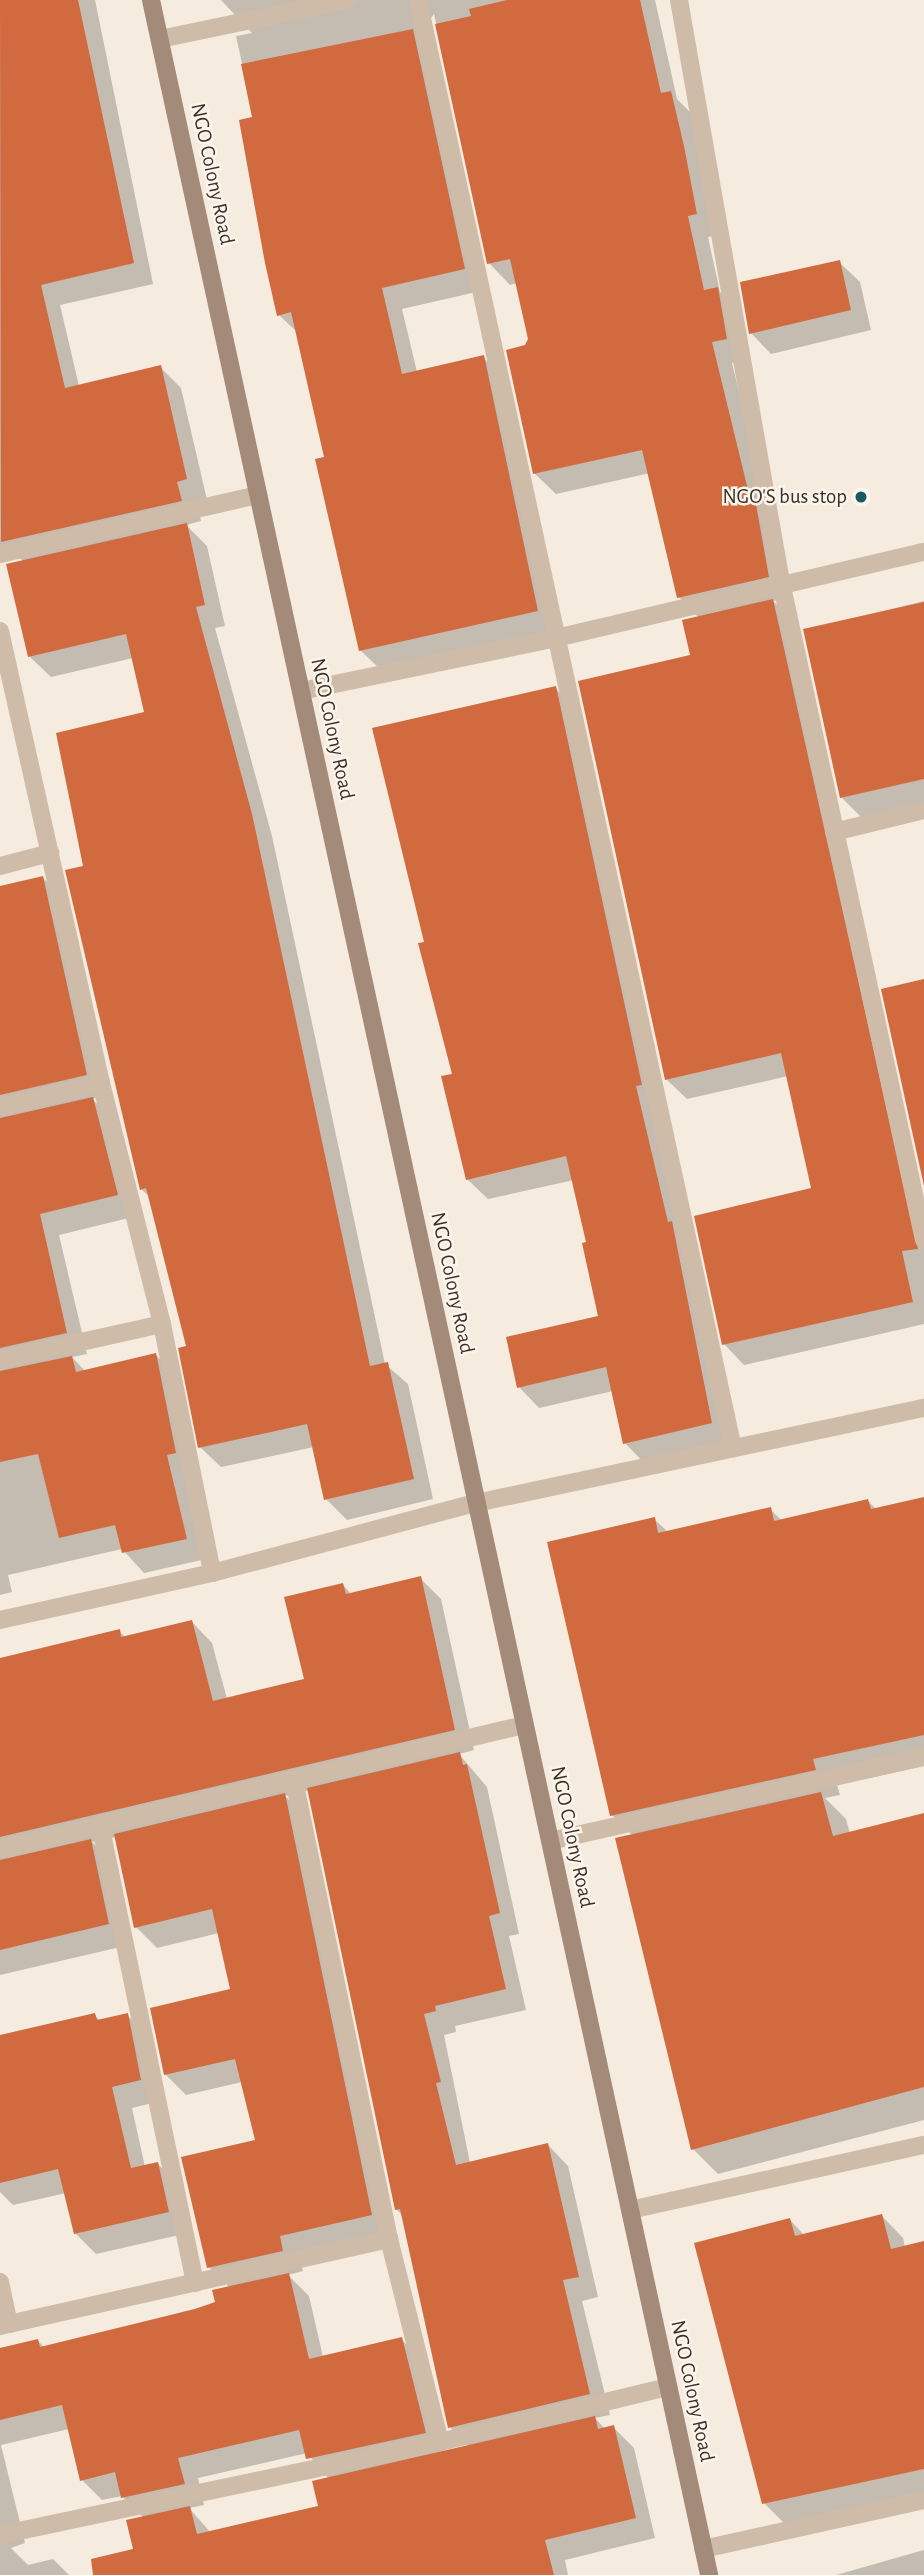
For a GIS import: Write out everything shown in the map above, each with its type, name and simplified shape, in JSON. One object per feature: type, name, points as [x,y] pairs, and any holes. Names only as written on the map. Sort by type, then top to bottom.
[{"type":"street","name":"NGO Colony Road","points":[[152,0],[709,2575]]},
{"type":"street","points":[[160,39],[347,0]]},
{"type":"street","points":[[418,0],[733,1448]]},
{"type":"street","points":[[679,0],[781,582],[924,1240]]},
{"type":"street","points":[[0,554],[258,495]]},
{"type":"street","points":[[301,691],[556,638],[781,582],[924,552]]},
{"type":"street","points":[[0,631],[101,1083],[162,1324],[212,1573]]},
{"type":"street","points":[[834,832],[924,810]]},
{"type":"street","points":[[0,866],[50,853]]},
{"type":"street","points":[[0,1107],[101,1083]]},
{"type":"street","points":[[0,1360],[162,1324]]},
{"type":"street","points":[[0,1620],[212,1573],[476,1503],[924,1408]]},
{"type":"street","points":[[0,1849],[524,1725]]},
{"type":"street","points":[[550,1841],[924,1757]]},
{"type":"street","points":[[294,1780],[389,2239],[440,2442]]},
{"type":"street","points":[[100,1824],[195,2283]]},
{"type":"street","points":[[630,2210],[924,2145]]},
{"type":"street","points":[[0,2282],[4,2325],[389,2239]]},
{"type":"street","points":[[0,2535],[440,2442],[668,2387]]},
{"type":"street","points":[[703,2549],[924,2500]]},
{"type":"building","points":[[0,0],[78,0],[134,263],[41,285],[65,388],[161,365],[187,479],[177,482],[182,501],[1,542]]},
{"type":"building","points":[[507,0],[640,0],[661,93],[671,91],[684,146],[697,214],[688,216],[704,290],[718,287],[727,339],[712,342],[749,494],[754,493],[769,577],[677,598],[642,450],[533,474],[506,350],[525,345],[528,339],[510,259],[487,264],[435,24],[471,16],[469,9]]},
{"type":"building","points":[[413,29],[465,269],[382,288],[402,374],[484,355],[538,611],[359,651],[315,459],[324,457],[291,312],[277,316],[265,263],[239,120],[252,117],[241,64]]},
{"type":"building","points":[[840,260],[851,310],[749,334],[740,282]]},
{"type":"building","points":[[187,523],[205,605],[196,607],[252,814],[370,1366],[388,1362],[414,1479],[324,1500],[307,1424],[198,1448],[178,1348],[186,1346],[146,1188],[140,1190],[65,870],[83,866],[56,733],[144,712],[126,634],[28,657],[6,564]]},
{"type":"building","points":[[773,599],[918,1249],[902,1251],[913,1302],[722,1345],[694,1216],[811,1188],[781,1053],[665,1080],[578,681],[690,655],[682,620]]},
{"type":"building","points":[[924,602],[924,779],[840,798],[803,629]]},
{"type":"building","points":[[556,686],[642,1085],[636,1086],[668,1222],[672,1221],[712,1423],[623,1444],[606,1367],[517,1388],[506,1337],[598,1316],[582,1243],[586,1242],[566,1156],[466,1180],[441,1076],[452,1074],[418,943],[424,942],[372,728]]},
{"type":"building","points":[[43,876],[87,1075],[0,1095],[0,886]]},
{"type":"building","points":[[924,979],[924,1186],[881,989]]},
{"type":"building","points":[[93,1097],[118,1195],[40,1214],[67,1333],[0,1348],[0,1118]]},
{"type":"building","points":[[156,1353],[176,1453],[167,1455],[187,1539],[122,1553],[115,1525],[59,1538],[38,1454],[0,1462],[0,1371],[72,1356],[76,1372]]},
{"type":"building","points":[[924,1497],[924,1735],[813,1759],[816,1770],[610,1816],[547,1542],[655,1517],[658,1533],[771,1507],[774,1521],[868,1499],[871,1509]]},
{"type":"building","points":[[421,1576],[455,1730],[0,1837],[0,1658],[120,1629],[121,1637],[192,1620],[213,1701],[304,1679],[284,1597],[343,1583],[346,1594]]},
{"type":"building","points":[[460,1752],[463,1765],[467,1764],[500,1913],[489,1916],[506,1989],[435,2006],[436,2011],[424,2014],[441,2082],[436,2083],[456,2165],[548,2143],[579,2277],[563,2280],[590,2394],[448,2428],[400,2209],[395,2210],[307,1788]]},
{"type":"building","points":[[821,1792],[833,1836],[924,1813],[924,2087],[691,2150],[615,1838]]},
{"type":"building","points":[[285,1793],[372,2215],[280,2236],[283,2251],[207,2268],[181,2157],[255,2140],[235,2059],[164,2075],[150,2008],[230,1989],[212,1909],[134,1928],[114,1834]]},
{"type":"building","points":[[91,1839],[109,1924],[0,1950],[0,1860]]},
{"type":"building","points":[[95,2013],[97,2020],[128,2013],[141,2080],[112,2087],[131,2168],[158,2162],[169,2212],[74,2234],[58,2169],[0,2183],[0,2035]]},
{"type":"building","points":[[882,2214],[891,2249],[924,2241],[924,2469],[762,2504],[694,2243],[790,2218],[795,2236]]},
{"type":"building","points":[[289,2273],[309,2359],[402,2337],[426,2433],[306,2459],[299,2430],[178,2458],[185,2484],[121,2498],[115,2472],[80,2481],[62,2405],[0,2420],[0,2348],[38,2339],[40,2347],[195,2309],[215,2302],[212,2290]]},
{"type":"building","points":[[595,2416],[598,2429],[614,2425],[636,2518],[545,2540],[554,2575],[93,2575],[91,2559],[133,2549],[126,2520],[190,2506],[197,2534],[318,2506],[312,2481]]},
{"type":"place","name":"NGO'S bus stop","points":[[861,497]]}]
